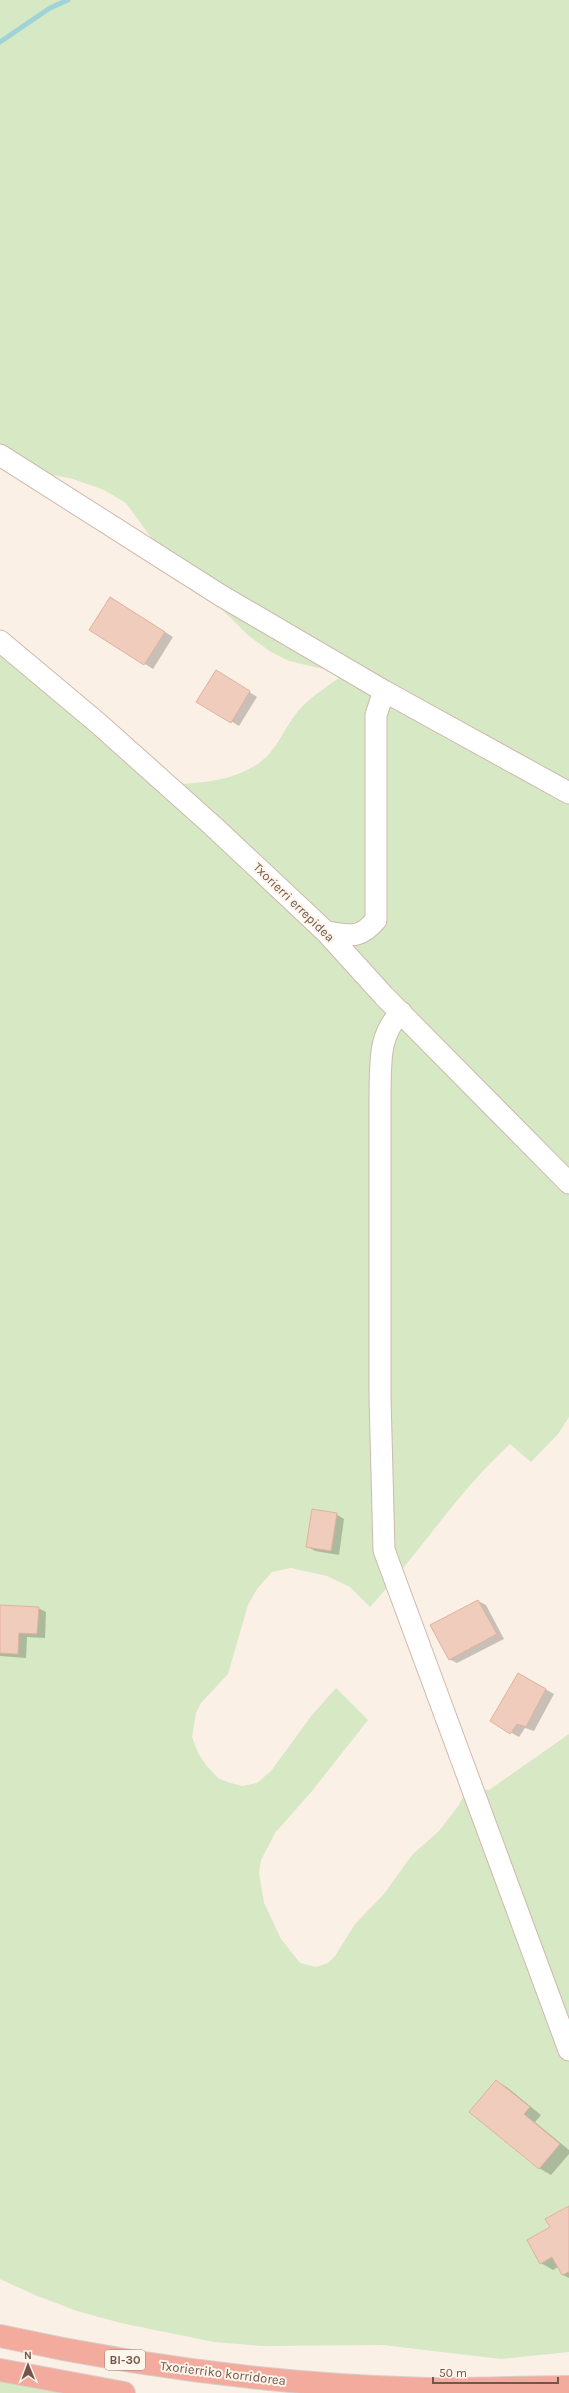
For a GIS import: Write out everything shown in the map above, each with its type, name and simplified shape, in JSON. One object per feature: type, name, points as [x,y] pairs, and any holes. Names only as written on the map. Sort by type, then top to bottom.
[{"type":"highway","name":"Txorierriko korridorea","points":[[0,2336],[129,2361],[296,2382],[428,2389],[569,2387]]},
{"type":"highway","points":[[0,2370],[124,2393]]},
{"type":"street","points":[[0,455],[220,595],[384,691],[569,793]]},
{"type":"street","name":"Txorierri errepidea","points":[[0,641],[99,724],[214,826],[326,932],[401,1012],[569,1183]]},
{"type":"street","points":[[326,932],[354,936],[366,932],[376,920],[376,715],[384,691]]},
{"type":"street","points":[[401,1012],[390,1024],[382,1049],[380,1092],[380,1397],[384,1550],[569,2050]]},
{"type":"green space","points":[[0,0],[569,0],[569,1417],[558,1434],[531,1462],[510,1444],[473,1482],[370,1607],[350,1587],[327,1576],[291,1568],[272,1572],[257,1589],[248,1605],[228,1674],[201,1703],[196,1713],[192,1737],[198,1753],[206,1765],[218,1778],[242,1786],[257,1783],[271,1771],[312,1715],[336,1688],[368,1720],[312,1791],[275,1833],[261,1860],[259,1873],[264,1903],[281,1939],[300,1963],[316,1967],[328,1963],[335,1956],[355,1924],[384,1894],[412,1855],[439,1831],[459,1805],[468,1787],[489,1790],[569,1734],[569,2352],[501,2359],[383,2345],[262,2346],[214,2342],[121,2323],[77,2311],[35,2295],[0,2279],[0,656],[51,691],[156,786],[223,779],[248,770],[259,763],[271,752],[294,716],[304,705],[344,674],[289,661],[271,652],[249,636],[158,547],[126,503],[104,490],[73,479],[33,471],[0,459]]},
{"type":"green space","points":[[0,2366],[94,2393],[0,2393]]},
{"type":"building","points":[[110,597],[165,632],[144,665],[89,630]]},
{"type":"building","points":[[216,670],[250,691],[231,723],[196,702]]},
{"type":"building","points":[[312,1509],[337,1513],[331,1551],[306,1547]]},
{"type":"building","points":[[478,1600],[497,1634],[449,1660],[430,1625]]},
{"type":"building","points":[[0,1605],[39,1607],[37,1634],[19,1633],[18,1654],[0,1653]]},
{"type":"building","points":[[518,1673],[546,1689],[526,1727],[517,1724],[510,1734],[490,1721]]},
{"type":"building","points":[[496,2080],[530,2107],[524,2114],[560,2144],[539,2169],[469,2112]]},
{"type":"building","points":[[569,2206],[569,2272],[562,2275],[552,2257],[540,2264],[527,2240],[550,2227],[545,2219]]},
{"type":"waterway","points":[[0,42],[50,8],[68,0]]}]
